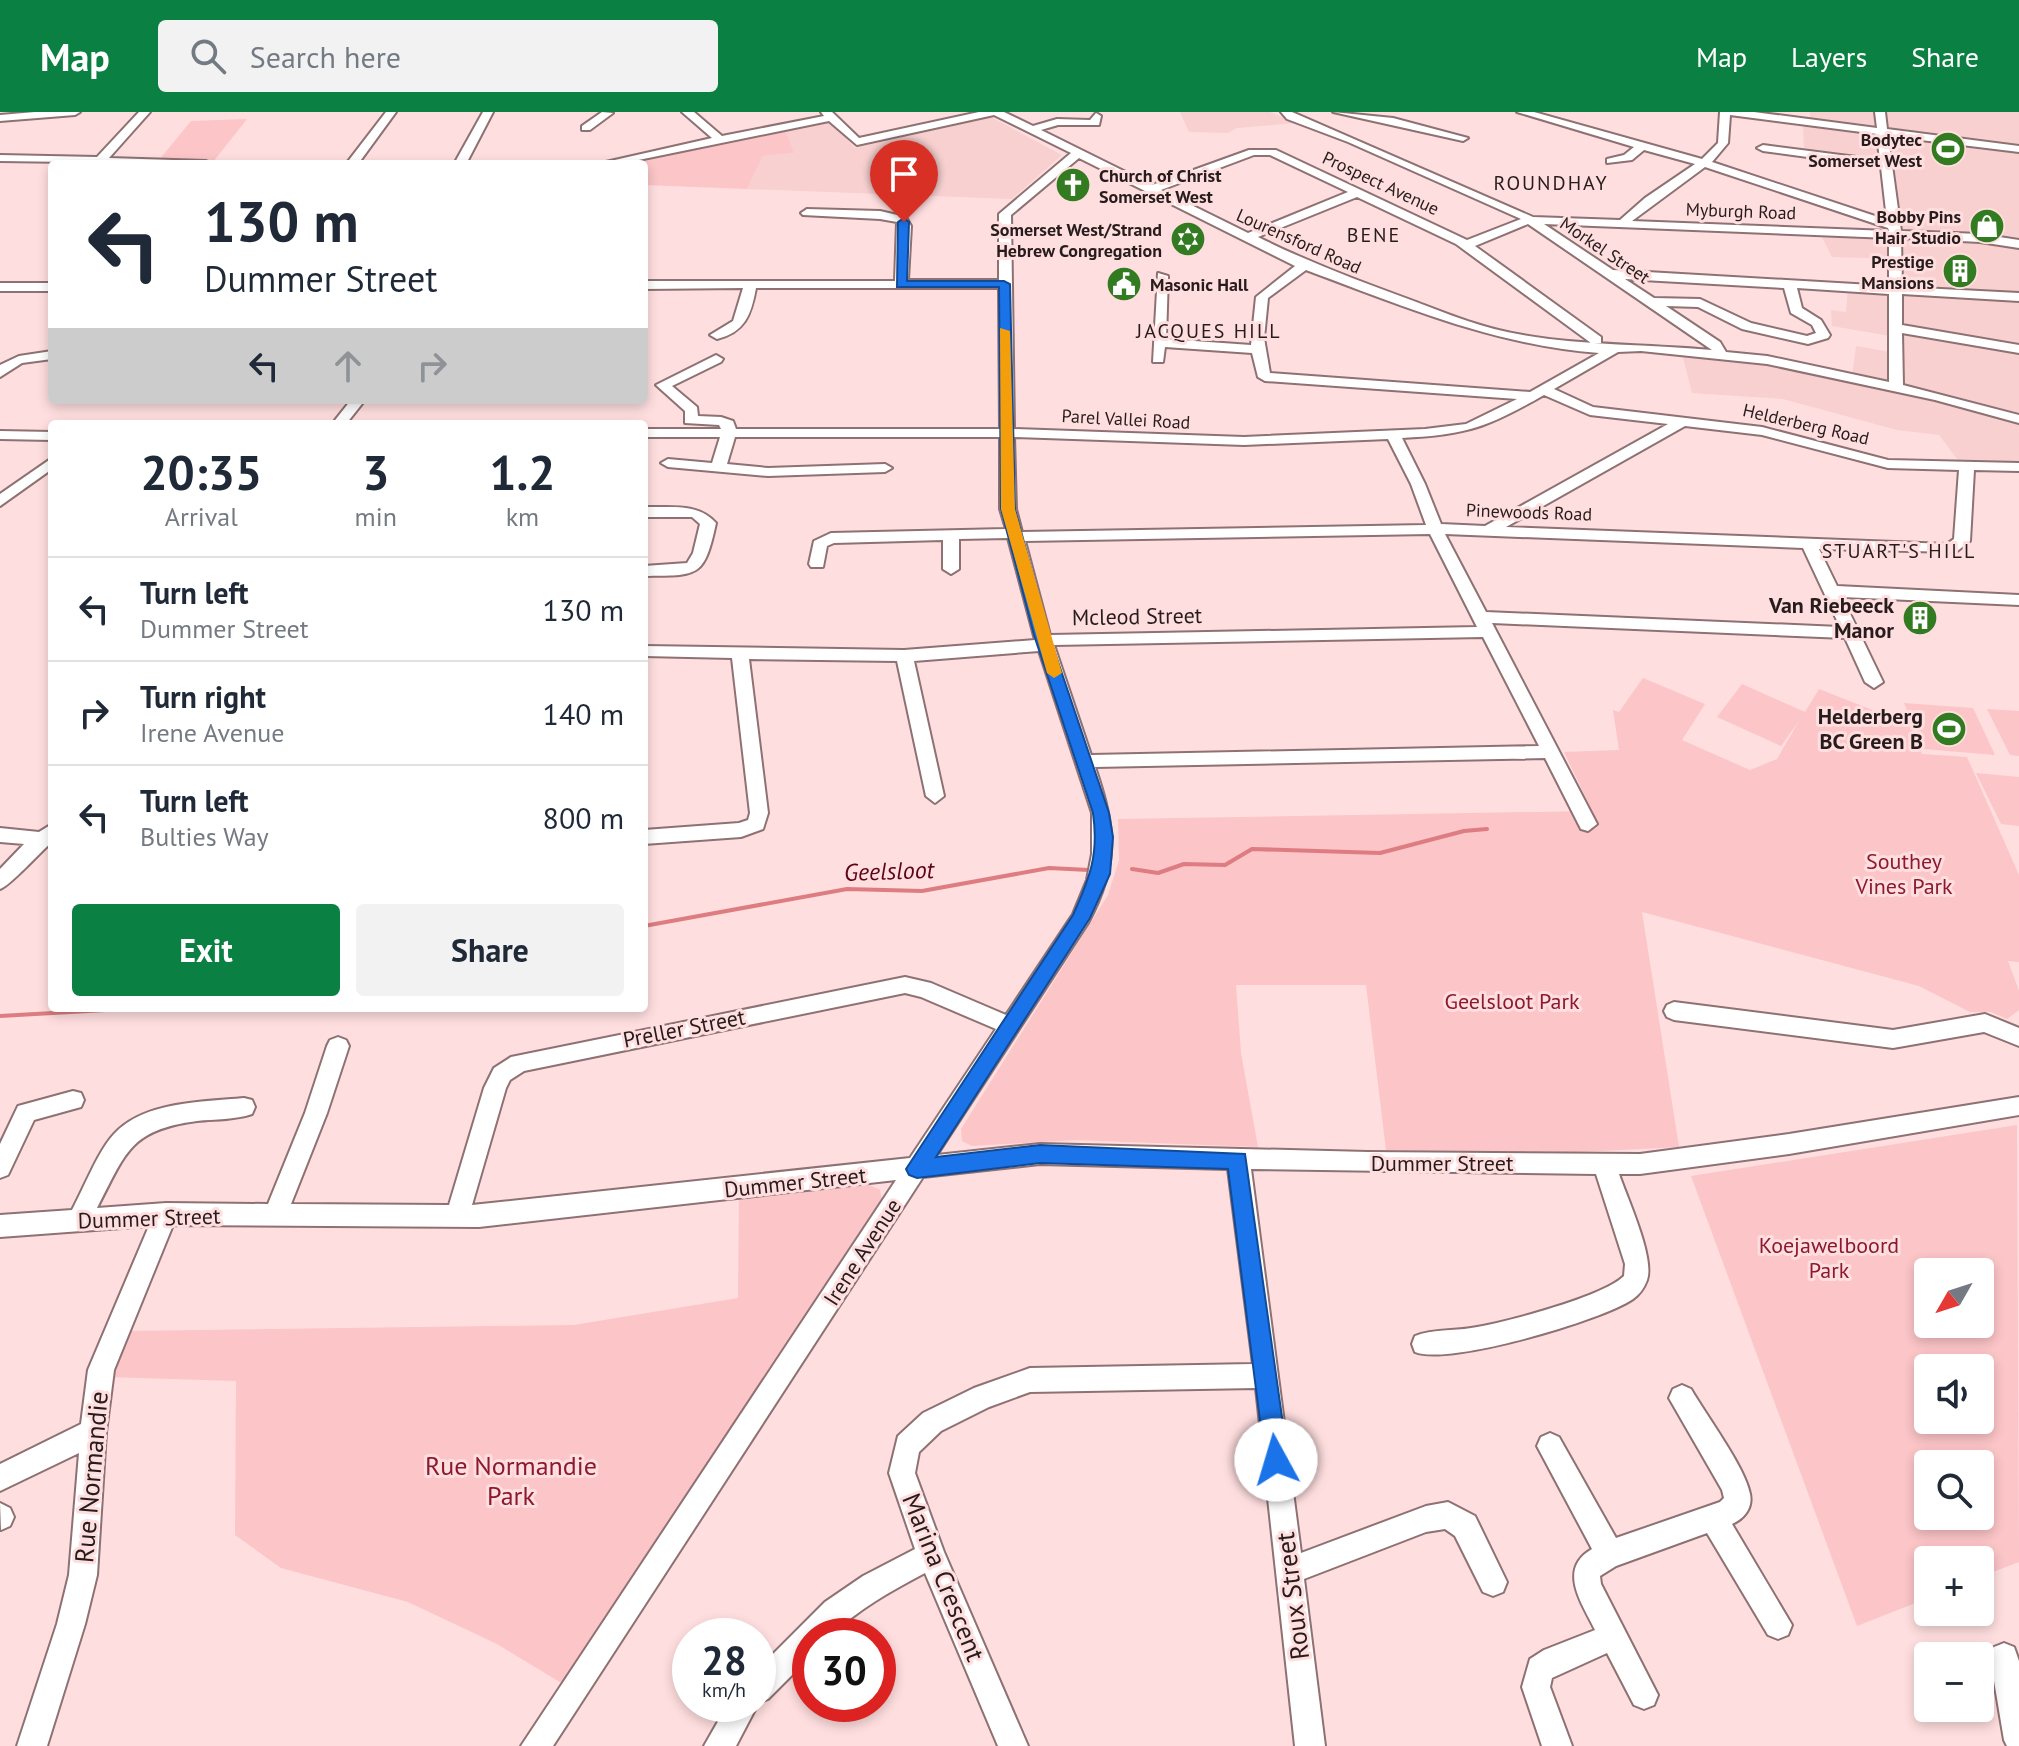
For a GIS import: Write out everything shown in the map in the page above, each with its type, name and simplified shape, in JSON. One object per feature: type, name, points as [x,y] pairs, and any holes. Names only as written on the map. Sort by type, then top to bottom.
[{"type":"street","points":[[0,118],[75,112]]},
{"type":"street","points":[[0,158],[101,160],[145,112]]},
{"type":"street","points":[[355,160],[391,112]]},
{"type":"street","points":[[462,160],[488,112]]},
{"type":"street","points":[[586,128],[606,112],[619,112]]},
{"type":"street","points":[[687,112],[720,140]]},
{"type":"street","points":[[622,160],[829,115],[857,142],[995,112]]},
{"type":"street","name":"Lourensford Road","points":[[995,112],[1304,265],[1475,328],[1521,339],[1596,347]]},
{"type":"street","name":"Morkel Street","points":[[1286,112],[1291,117],[1352,140],[1529,220],[1715,345],[1722,355]]},
{"type":"street","points":[[1338,112],[1463,138]]},
{"type":"street","points":[[1522,112],[1703,163],[1894,230]]},
{"type":"street","points":[[1628,224],[1626,220],[1640,205],[1703,163],[1723,144],[1727,112],[1883,136],[1906,135],[2019,149]]},
{"type":"street","points":[[1880,112],[1894,230],[1896,387]]},
{"type":"street","points":[[1031,130],[1057,122],[1096,120]]},
{"type":"street","points":[[1611,161],[1625,159],[1642,146]]},
{"type":"street","points":[[1763,148],[1886,164]]},
{"type":"street","name":"Prospect Avenue","points":[[1150,190],[1264,151],[1359,192],[1466,245],[1575,327],[1596,347]]},
{"type":"street","name":"Irene Avenue","points":[[536,1746],[1081,918],[1101,874],[1105,837],[1101,813],[1045,643],[1006,493],[1006,212],[1077,154]]},
{"type":"street","points":[[1246,238],[1359,192]]},
{"type":"street","points":[[807,213],[880,215],[902,220],[905,226],[901,284]]},
{"type":"street","name":"Myburgh Road","points":[[1466,245],[1529,220],[1894,230],[2019,244]]},
{"type":"street","points":[[1304,265],[1262,297],[1259,349],[1261,373],[1267,378],[1536,393]]},
{"type":"street","points":[[1609,274],[2019,297]]},
{"type":"street","points":[[1158,359],[1162,276]]},
{"type":"street","points":[[1650,302],[1700,303],[1747,326],[1808,340],[1817,339],[1823,335],[1822,328],[1796,310],[1789,283]]},
{"type":"street","points":[[648,285],[1004,284]]},
{"type":"street","points":[[717,335],[731,331],[741,323],[750,285]]},
{"type":"street","points":[[0,287],[48,287]]},
{"type":"street","points":[[1896,328],[2019,349]]},
{"type":"street","points":[[1159,343],[1259,349]]},
{"type":"street","name":"Parel Vallei Road","points":[[648,433],[1005,432],[1219,441],[1393,435],[1468,428],[1536,393],[1596,347],[1635,347],[1722,355]]},
{"type":"street","points":[[1722,355],[1792,365],[2019,413]]},
{"type":"street","points":[[0,373],[7,365],[21,359],[48,356]]},
{"type":"street","points":[[676,433],[690,420],[692,410],[663,385],[716,359]]},
{"type":"street","points":[[1495,393],[1507,410]]},
{"type":"street","name":"Helderberg Road","points":[[1536,393],[1590,411],[1771,433],[1888,464],[2019,467]]},
{"type":"street","points":[[342,420],[355,404]]},
{"type":"street","points":[[1969,404],[2019,419]]},
{"type":"street","points":[[690,420],[725,422],[729,433],[718,468]]},
{"type":"street","points":[[1489,530],[1682,422]]},
{"type":"street","points":[[0,435],[48,436]]},
{"type":"street","points":[[1393,435],[1418,484],[1435,529],[1588,824]]},
{"type":"street","points":[[668,463],[778,473],[885,468]]},
{"type":"street","points":[[0,501],[48,465]]},
{"type":"street","name":"Pinewoods Road","points":[[817,564],[820,544],[831,538],[951,534],[1435,529],[1957,546],[1962,541],[1967,466]]},
{"type":"street","points":[[1534,505],[1539,520],[1560,533]]},
{"type":"street","points":[[648,512],[696,513],[708,523],[700,561],[695,566],[648,571]]},
{"type":"street","points":[[951,534],[951,569]]},
{"type":"street","points":[[1809,543],[1874,682]]},
{"type":"street","points":[[1832,591],[2019,600]]},
{"type":"street","name":"Mcleod Street","points":[[648,651],[904,656],[1035,647],[1054,639],[1485,624],[1851,633]]},
{"type":"street","points":[[648,837],[750,828],[756,824],[759,813],[740,654]]},
{"type":"street","points":[[904,656],[935,796]]},
{"type":"street","points":[[1084,761],[1551,752]]},
{"type":"street","points":[[0,835],[46,835]]},
{"type":"street","points":[[0,882],[46,835]]},
{"type":"street","name":"Preller Street","points":[[457,1217],[495,1088],[502,1074],[519,1063],[905,985],[924,989],[1010,1026]]},
{"type":"street","points":[[1674,1011],[1893,1039],[1985,1023],[2019,1037]]},
{"type":"street","points":[[275,1215],[316,1113],[338,1046]]},
{"type":"street","points":[[0,1168],[26,1113],[73,1100]]},
{"type":"street","name":"Dummer Street","points":[[0,1226],[166,1214],[457,1217],[1040,1154],[1605,1165],[1690,1159],[2019,1106]]},
{"type":"street","points":[[79,1220],[108,1162],[128,1133],[147,1123],[244,1107]]},
{"type":"street","name":"Roux Street","points":[[1238,1160],[1267,1376],[1310,1746]]},
{"type":"street","points":[[1424,1344],[1452,1344],[1506,1332],[1616,1296],[1633,1286],[1637,1280],[1637,1264],[1605,1165]]},
{"type":"street","name":"Rue Normandie","points":[[32,1746],[71,1624],[83,1575],[93,1432],[101,1370],[166,1214]]},
{"type":"street","name":"Marina Crescent","points":[[1013,1746],[931,1555],[902,1473],[907,1445],[932,1422],[983,1397],[1030,1380],[1267,1376]]},
{"type":"street","points":[[1644,1695],[1586,1580],[1588,1567],[1610,1554],[1734,1508],[1737,1494],[1682,1398]]},
{"type":"street","points":[[0,1478],[93,1432]]},
{"type":"street","points":[[1550,1446],[1610,1554]]},
{"type":"street","points":[[1289,1571],[1426,1519],[1448,1515],[1465,1526],[1493,1582]]},
{"type":"street","points":[[1713,1518],[1778,1625]]},
{"type":"street","points":[[776,1671],[835,1612],[873,1586],[931,1555]]},
{"type":"street","points":[[1557,1746],[1536,1687],[1540,1669],[1554,1660],[1613,1637]]},
{"type":"street","points":[[2004,1657],[2019,1740]]},
{"type":"street","points":[[719,1746],[733,1722]]},
{"type":"shaded area","points":[[1180,112],[1270,112],[1296,123],[1237,128],[1228,133],[1189,132]]},
{"type":"shaded area","points":[[1810,112],[2019,112],[2019,464],[1960,463],[1939,435],[1897,430],[1783,399],[1692,393],[1682,354],[1852,376],[1856,346],[1896,353],[1896,337],[1832,326],[1831,310],[1846,312],[1848,286],[1896,289],[1895,259],[1832,257],[1820,233],[1894,235],[1887,164],[1804,153],[1803,122],[1810,122]]},
{"type":"shaded area","points":[[991,117],[1062,155],[1012,199],[747,189],[763,156],[794,153],[785,130],[829,121],[855,148]]},
{"type":"green space","points":[[247,119],[215,160],[159,160],[191,121]]},
{"type":"green space","points":[[785,129],[794,153],[763,156],[747,189],[648,185],[648,160],[635,160]]},
{"type":"green space","name":"Geelsloot Park","points":[[1643,678],[1705,704],[1682,740],[1750,770],[1777,759],[1799,721],[1781,746],[1717,717],[1742,684],[1805,712],[1819,689],[1885,715],[1907,717],[1922,754],[1967,757],[2019,875],[2019,962],[2008,961],[2019,991],[2019,1010],[2007,1019],[1991,1012],[1970,1012],[1919,986],[1642,912],[1679,1147],[1544,1154],[1386,1150],[1366,985],[1236,985],[1241,1053],[1258,1147],[1076,1140],[972,1146],[962,1141],[961,1129],[1108,895],[1119,860],[1118,819],[1592,811],[1564,752],[1619,750],[1613,710],[1619,712]]},
{"type":"green space","name":"Helderberg BC Green B","points":[[1904,703],[1973,708],[1995,755],[1924,749]]},
{"type":"green space","points":[[1987,709],[2019,711],[2019,756],[2010,755]]},
{"type":"green space","points":[[1976,773],[2019,777],[2019,826],[2001,824]]},
{"type":"green space","name":"Koejawelboord Park","points":[[2017,1125],[2019,1562],[1994,1572],[1994,1546],[1914,1546],[1914,1604],[1857,1626],[1691,1176]]},
{"type":"green space","name":"Rue Normandie Park","points":[[864,1182],[880,1190],[882,1201],[563,1684],[497,1644],[408,1602],[281,1568],[235,1535],[236,1381],[107,1377],[127,1331],[574,1325],[738,1298],[739,1196]]},
{"type":"waterway","name":"Geelsloot","points":[[1132,869],[1158,873],[1184,864],[1225,865],[1252,849],[1380,853],[1464,831],[1487,829]]},
{"type":"waterway","name":"Geelsloot","points":[[648,925],[847,889],[922,891],[1049,868],[1089,870]]},
{"type":"waterway","name":"Geelsloot","points":[[0,1016],[70,1012]]},
{"type":"slow traffic","points":[[1005,331],[1008,509],[1054,673]]},
{"type":"place","name":"Bodytec Somerset West","points":[[1948,149]]},
{"type":"place","name":"Church of Christ Somerset West","points":[[1073,185]]},
{"type":"place","name":"Bobby Pins Hair Studio","points":[[1987,226]]},
{"type":"place","name":"Somerset West/Strand Hebrew Congregation","points":[[1188,239]]},
{"type":"place","name":"Prestige Mansions","points":[[1960,271]]},
{"type":"place","name":"Masonic Hall","points":[[1124,284]]},
{"type":"place","name":"Van Riebeeck Manor","points":[[1920,618]]},
{"type":"place","name":"Helderberg BC Green B","points":[[1949,729]]},
{"type":"district","name":"ROUNDHAY","points":[[1551,183]]},
{"type":"district","name":"BENE","points":[[1374,235]]},
{"type":"district","name":"JACQUES HILL","points":[[1209,331]]},
{"type":"district","name":"STUART'S HILL","points":[[1899,551]]},
{"type":"route","points":[[904,222],[901,284],[1004,284],[1008,509],[1042,635],[1101,813],[1105,837],[1101,874],[1081,918],[917,1169],[1040,1154],[1238,1160],[1276,1460]]},
{"type":"park label","name":"Southey Vines Park","points":[[1904,874]]}]
